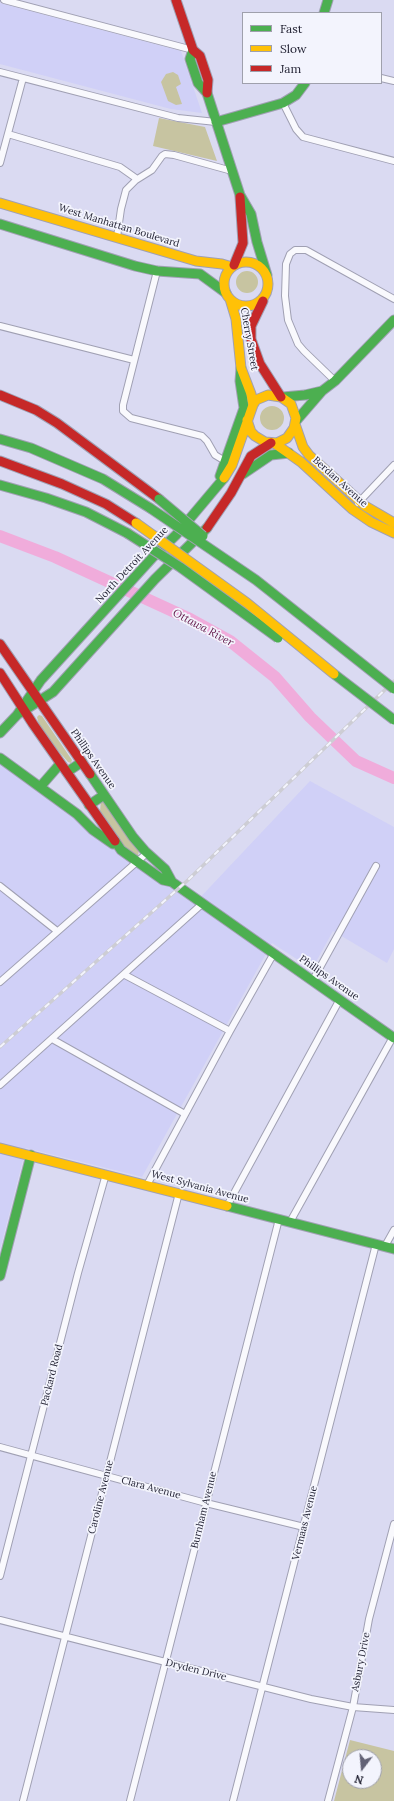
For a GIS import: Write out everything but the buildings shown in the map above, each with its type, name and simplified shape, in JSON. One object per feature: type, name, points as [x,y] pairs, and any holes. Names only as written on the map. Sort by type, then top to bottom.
[{"type":"main road","points":[[0,224],[115,260],[157,271],[200,274],[210,280],[239,306],[245,307],[257,304],[265,296],[268,289],[267,275],[257,242],[251,214],[240,195],[207,93],[198,84],[190,59],[193,50],[176,0]]},
{"type":"main road","points":[[324,12],[328,0]]},
{"type":"main road","points":[[216,122],[283,103],[296,95],[304,84]]},
{"type":"main road","points":[[228,296],[224,279],[233,266],[243,243],[240,195]]},
{"type":"main road","name":"West Manhattan Boulevard","points":[[0,202],[196,261],[233,266]]},
{"type":"main road","points":[[233,266],[239,263],[250,262],[260,266],[267,275]]},
{"type":"main road","name":"Cherry Street","points":[[228,296],[236,319],[241,368],[251,394],[253,405]]},
{"type":"main road","name":"Cherry Street","points":[[265,296],[251,326],[251,339],[260,364],[274,388],[282,397]]},
{"type":"main road","points":[[322,391],[305,395],[282,397],[268,395],[261,397],[253,405],[247,420],[251,432],[260,440],[273,443],[287,438],[296,423],[322,391],[335,381],[394,320]]},
{"type":"main road","points":[[216,487],[244,408],[240,381],[241,368]]},
{"type":"main road","points":[[0,395],[36,410],[57,423],[159,499],[256,580],[394,689]]},
{"type":"main road","points":[[282,397],[294,408],[296,423]]},
{"type":"main road","name":"North Detroit Avenue","points":[[22,711],[41,680],[176,535],[226,476],[232,465],[247,420]]},
{"type":"main road","name":"Berdan Avenue","points":[[296,423],[301,442],[306,451],[360,502],[394,523]]},
{"type":"main road","points":[[0,439],[31,448],[103,479],[150,508],[256,580]]},
{"type":"main road","name":"Berdan Avenue","points":[[273,443],[308,468],[352,509],[371,522],[394,533]]},
{"type":"main road","name":"North Detroit Avenue","points":[[0,733],[22,711],[53,692],[155,579],[207,528],[242,475],[251,456],[273,443]]},
{"type":"main road","points":[[242,475],[271,455],[278,453],[289,453]]},
{"type":"main road","points":[[0,461],[62,484],[106,504],[136,523],[247,603],[345,683],[394,720]]},
{"type":"main road","points":[[0,485],[46,498],[86,512],[127,532],[180,567],[243,614],[345,683]]},
{"type":"main road","name":"Phillips Avenue","points":[[0,644],[138,843],[165,870],[172,882],[340,999],[393,1038]]},
{"type":"main road","name":"Phillips Avenue","points":[[0,673],[22,711],[121,850]]},
{"type":"main road","name":"Phillips Avenue","points":[[0,758],[77,814],[93,830],[137,862],[163,880],[172,882]]},
{"type":"main road","points":[[66,772],[82,762]]},
{"type":"main road","points":[[40,787],[60,764]]},
{"type":"main road","points":[[89,805],[104,795]]},
{"type":"main road","name":"West Sylvania Avenue","points":[[0,1148],[385,1246]]},
{"type":"main road","points":[[0,1276],[31,1155]]},
{"type":"street","points":[[4,0],[193,50]]},
{"type":"street","points":[[0,72],[178,118],[216,122]]},
{"type":"street","points":[[0,163],[23,78]]},
{"type":"street","points":[[382,78],[394,81]]},
{"type":"street","points":[[283,103],[296,129],[303,137],[394,161]]},
{"type":"street","points":[[8,134],[120,167],[137,179]]},
{"type":"street","points":[[118,237],[124,196],[131,184],[152,170],[165,154],[180,156],[232,171]]},
{"type":"street","points":[[335,381],[298,344],[288,320],[285,296],[286,264],[290,254],[300,249],[306,250],[394,298]]},
{"type":"street","points":[[157,271],[123,405],[123,411],[131,418],[202,436],[205,438],[214,455],[225,461]]},
{"type":"street","points":[[0,326],[134,360]]},
{"type":"street","points":[[352,509],[394,465]]},
{"type":"street","points":[[0,982],[147,853]]},
{"type":"street","points":[[313,980],[376,866]]},
{"type":"street","points":[[0,886],[57,932]]},
{"type":"street","points":[[0,1086],[125,975],[202,904]]},
{"type":"street","points":[[147,1185],[274,953]]},
{"type":"street","points":[[125,975],[230,1031]]},
{"type":"street","points":[[227,1206],[340,999]]},
{"type":"street","points":[[290,1222],[393,1038]]},
{"type":"street","points":[[52,1039],[185,1114]]},
{"type":"street","name":"Packard Road","points":[[0,1576],[78,1272],[106,1174]]},
{"type":"street","name":"Caroline Avenue","points":[[23,1801],[179,1193]]},
{"type":"street","name":"Burnham Avenue","points":[[130,1801],[279,1219]]},
{"type":"street","name":"Vermaas Avenue","points":[[233,1801],[304,1527],[385,1246],[394,1230]]},
{"type":"street","name":"Clara Avenue","points":[[0,1447],[206,1503],[304,1527]]},
{"type":"street","name":"Asbury Drive","points":[[328,1801],[353,1706],[369,1620],[394,1524]]},
{"type":"street","name":"Dryden Drive","points":[[0,1620],[326,1702],[394,1710]]},
{"type":"shaded area","points":[[0,3],[181,51],[202,113],[171,109],[0,64]]},
{"type":"shaded area","points":[[173,72],[178,75],[181,84],[176,87],[182,104],[176,105],[168,101],[161,82],[166,74]]},
{"type":"shaded area","points":[[159,118],[205,127],[217,161],[153,146]]},
{"type":"shaded area","points":[[247,271],[255,274],[258,282],[255,290],[247,293],[239,290],[236,282],[239,274]]},
{"type":"shaded area","points":[[272,406],[277,407],[283,413],[283,423],[277,429],[272,430],[267,429],[261,423],[260,418],[261,413],[267,407]]},
{"type":"shaded area","points":[[39,715],[42,716],[72,760],[71,763],[68,762],[43,733],[37,717]]},
{"type":"shaded area","points":[[0,762],[139,862],[194,904],[310,781],[394,827],[394,949],[387,963],[333,931],[312,969],[272,943],[142,1177],[26,1148],[0,1250]]},
{"type":"shaded area","points":[[101,799],[139,850],[138,856],[125,847],[106,825],[100,812]]},
{"type":"shaded area","points":[[350,1740],[394,1751],[394,1801],[334,1801],[342,1770],[342,1789],[382,1789],[382,1749],[348,1749]]},
{"type":"waterway","name":"Ottawa River","points":[[0,536],[55,557],[190,619],[230,641],[275,677],[310,717],[356,761],[394,778]]},
{"type":"railway","points":[[0,1047],[188,880],[394,681]]},
{"type":"traffic: fast","points":[[324,12],[328,0]]},
{"type":"traffic: fast","points":[[193,50],[190,59],[198,83],[207,93],[240,195],[251,214],[257,242],[267,275]]},
{"type":"traffic: fast","points":[[216,122],[283,103],[296,95],[304,84]]},
{"type":"traffic: fast","points":[[0,224],[135,266],[157,271],[200,274],[226,293]]},
{"type":"traffic: fast","points":[[296,421],[322,391],[335,381],[394,320]]},
{"type":"traffic: fast","points":[[220,476],[244,408],[240,381],[241,368]]},
{"type":"traffic: fast","points":[[283,397],[305,395],[322,391]]},
{"type":"traffic: fast","points":[[0,439],[31,448],[103,479],[150,508]]},
{"type":"traffic: fast","points":[[243,474],[271,455],[289,453]]},
{"type":"traffic: fast","points":[[0,733],[17,715],[41,680],[153,557],[176,535],[224,478]]},
{"type":"traffic: fast","points":[[0,485],[46,498],[86,512],[127,533]]},
{"type":"traffic: fast","points":[[159,499],[203,536]]},
{"type":"traffic: fast","points":[[150,508],[256,580],[394,689]]},
{"type":"traffic: fast","points":[[20,713],[53,692],[155,579],[207,528]]},
{"type":"traffic: fast","points":[[127,533],[180,567],[278,638]]},
{"type":"traffic: fast","points":[[334,674],[394,720]]},
{"type":"traffic: fast","points":[[0,758],[77,814],[93,830],[113,844]]},
{"type":"traffic: fast","points":[[67,772],[82,762]]},
{"type":"traffic: fast","points":[[40,787],[60,764]]},
{"type":"traffic: fast","points":[[90,774],[133,837],[145,851],[165,869],[172,882]]},
{"type":"traffic: fast","points":[[89,805],[104,795]]},
{"type":"traffic: fast","points":[[115,841],[121,850],[163,880],[172,882],[394,1038]]},
{"type":"traffic: fast","points":[[0,1276],[31,1155]]},
{"type":"traffic: fast","points":[[227,1206],[394,1249]]},
{"type":"traffic: slow","points":[[0,203],[196,261],[222,264],[232,267]]},
{"type":"traffic: slow","points":[[242,262],[250,262],[255,263],[262,268],[267,275],[268,284],[267,293],[262,300],[255,305],[242,306],[234,303],[227,296],[224,288],[224,280],[227,272],[234,265],[242,262]]},
{"type":"traffic: slow","points":[[230,299],[236,319],[241,368],[251,394],[253,405]]},
{"type":"traffic: slow","points":[[224,478],[232,465],[253,405],[256,400],[268,395],[281,397],[291,404],[296,418],[294,428],[287,438],[277,443],[265,442],[255,436],[251,432],[247,420]]},
{"type":"traffic: slow","points":[[295,424],[303,447],[309,455],[365,506],[394,523]]},
{"type":"traffic: slow","points":[[274,443],[301,462],[352,509],[371,522],[394,533]]},
{"type":"traffic: slow","points":[[136,523],[247,603],[334,674]]},
{"type":"traffic: slow","points":[[0,1148],[227,1206]]},
{"type":"traffic: jam","points":[[176,0],[193,50],[200,56],[208,80],[207,93]]},
{"type":"traffic: jam","points":[[234,265],[243,243],[240,197]]},
{"type":"traffic: jam","points":[[263,301],[251,326],[251,339],[260,364],[281,397]]},
{"type":"traffic: jam","points":[[0,395],[36,410],[57,423],[159,499]]},
{"type":"traffic: jam","points":[[207,528],[231,493],[251,456],[271,443]]},
{"type":"traffic: jam","points":[[0,461],[62,484],[106,504],[136,523]]},
{"type":"traffic: jam","points":[[0,644],[90,774]]},
{"type":"traffic: jam","points":[[0,673],[33,724],[115,841]]}]
